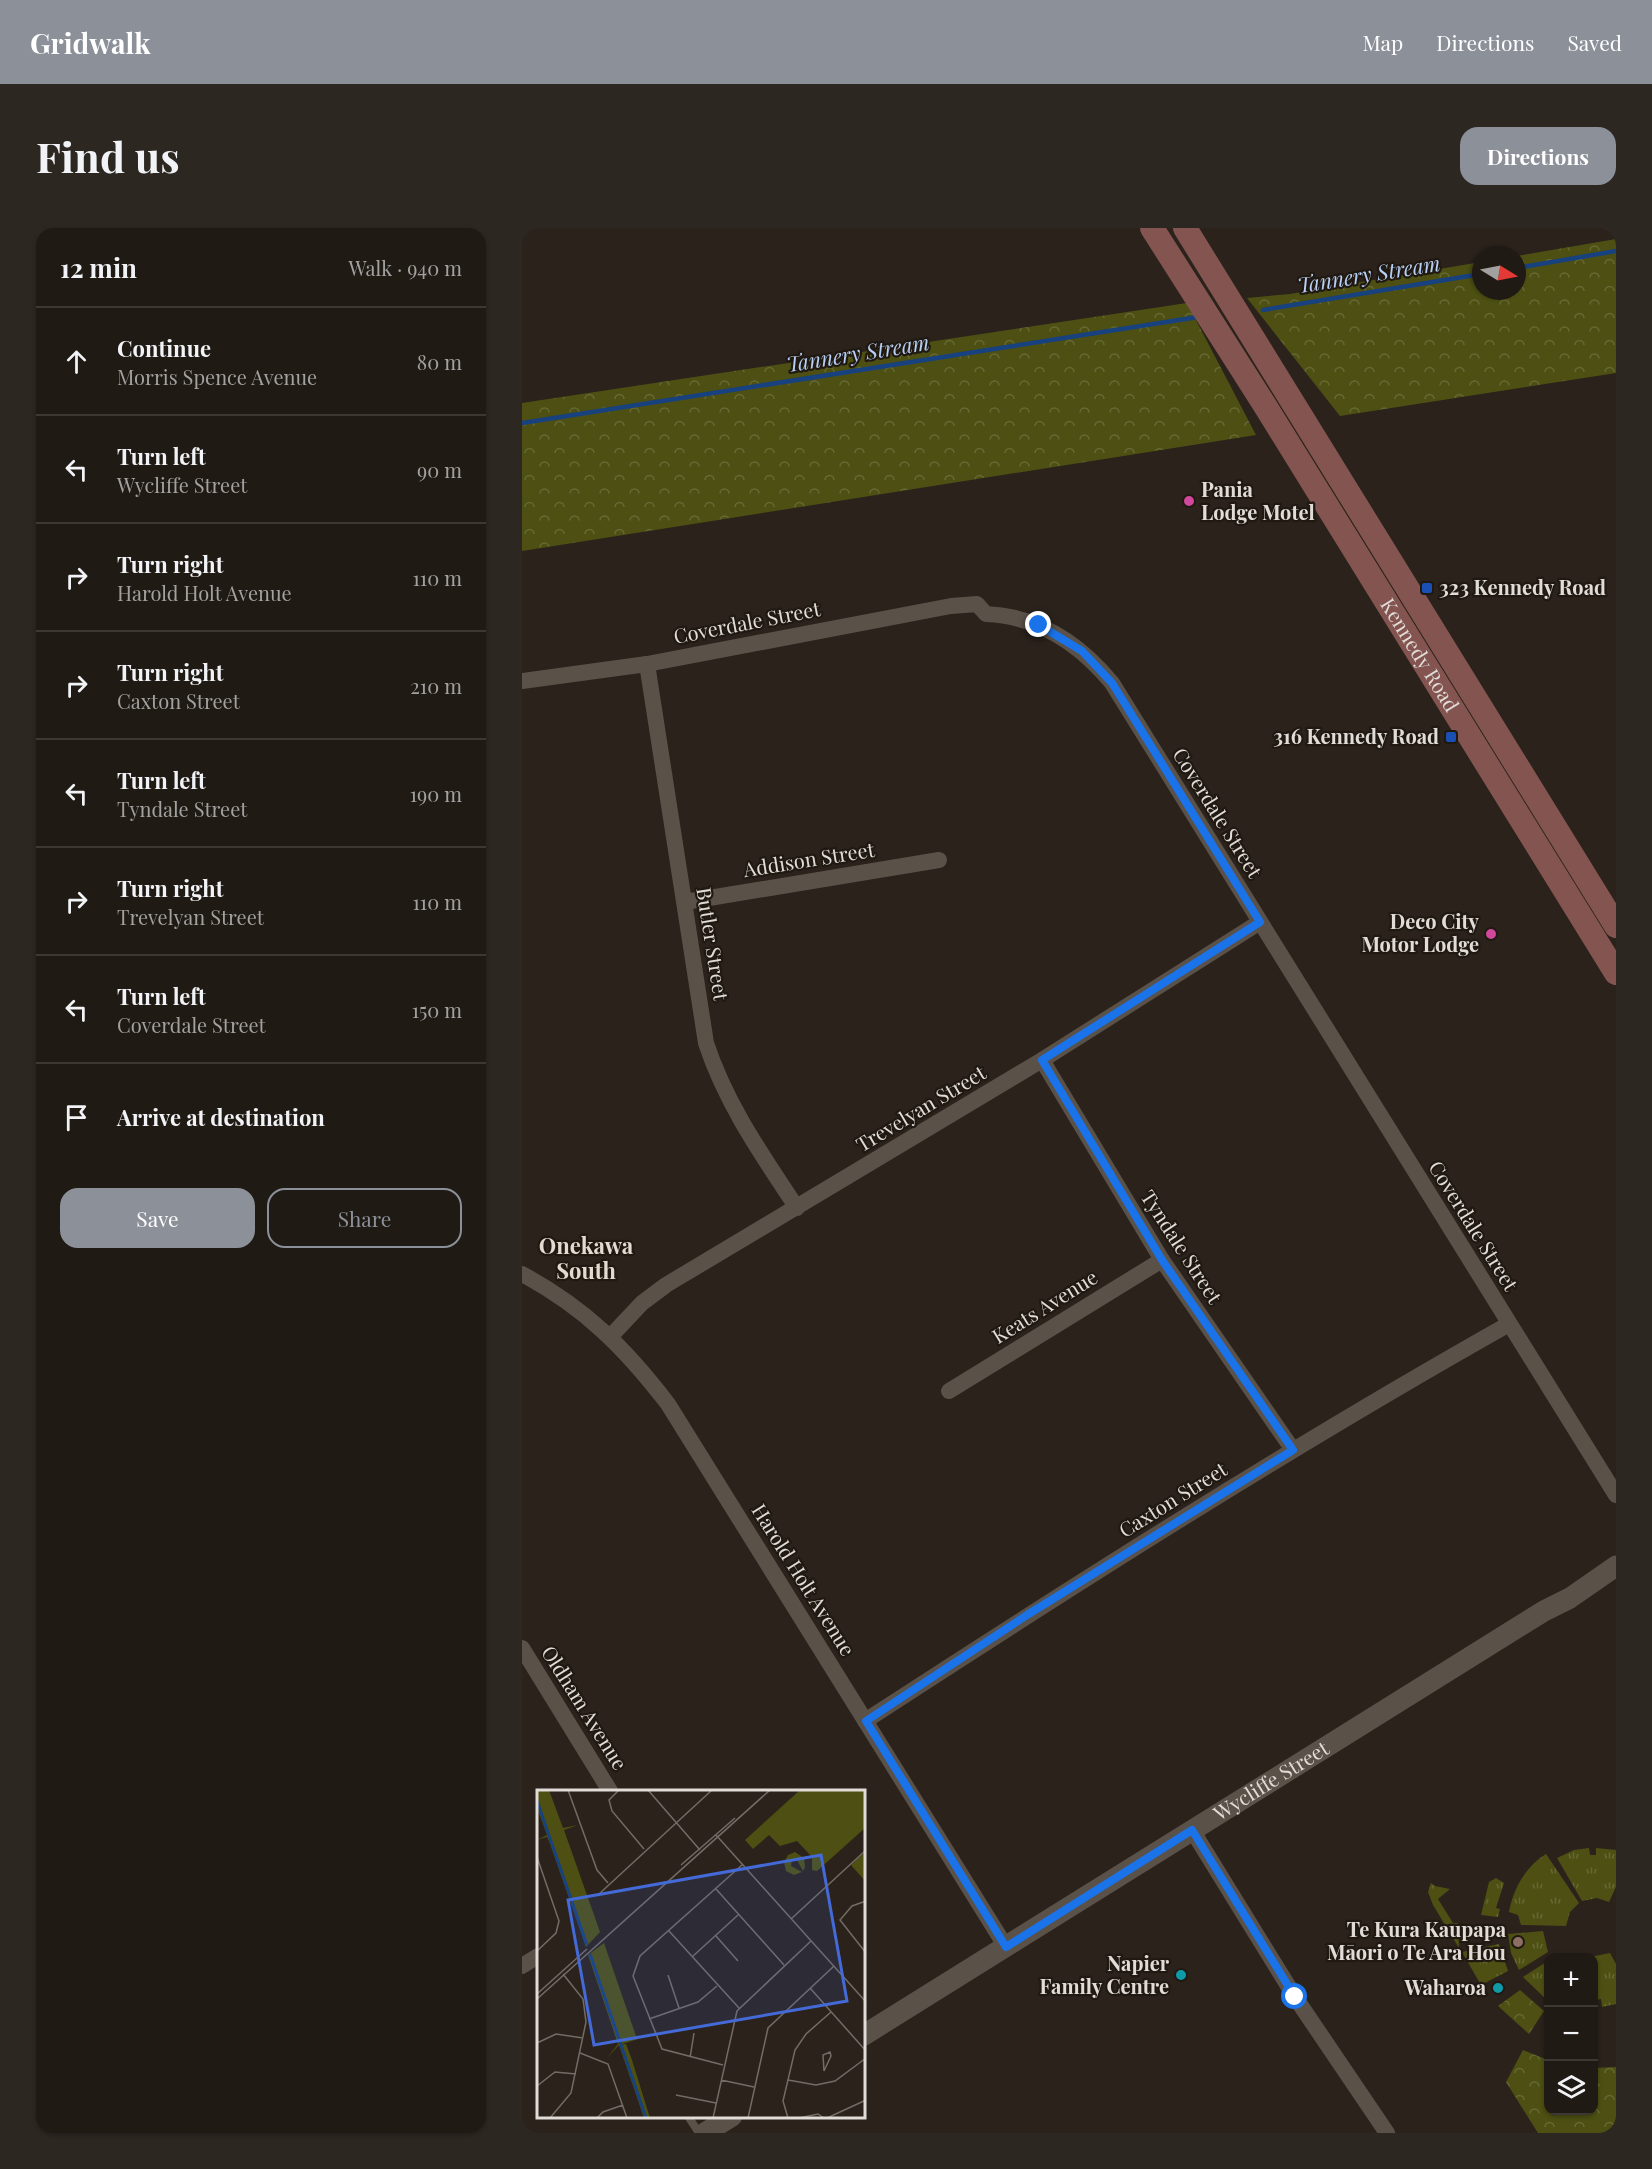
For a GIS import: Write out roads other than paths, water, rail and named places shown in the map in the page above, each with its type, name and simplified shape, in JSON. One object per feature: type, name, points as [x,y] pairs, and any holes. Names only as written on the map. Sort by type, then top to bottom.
[{"type":"main road","name":"Kennedy Road","points":[[1152,228],[1275,422],[1616,973]]},
{"type":"main road","name":"Kennedy Road","points":[[1185,228],[1616,926]]},
{"type":"main road","points":[[1275,422],[1296,410]]},
{"type":"main road","points":[[1564,889],[1585,875]]},
{"type":"street","name":"Coverdale Street","points":[[522,681],[647,664],[951,606],[977,604],[986,614],[1002,615],[1039,625],[1082,651],[1112,683],[1616,1495]]},
{"type":"street","name":"Butler Street","points":[[647,664],[706,1043],[718,1079],[735,1112],[797,1208]]},
{"type":"street","name":"Addison Street","points":[[685,902],[939,860]]},
{"type":"street","name":"Trevelyan Street","points":[[610,1336],[642,1303],[666,1285],[1042,1060],[1260,922]]},
{"type":"street","name":"Tyndale Street","points":[[1042,1060],[1162,1260],[1293,1450]]},
{"type":"street","name":"Keats Avenue","points":[[949,1391],[1162,1260]]},
{"type":"street","name":"Harold Holt Avenue","points":[[522,1274],[564,1299],[610,1336],[630,1355],[668,1404],[1006,1947]]},
{"type":"street","name":"Caxton Street","points":[[866,1721],[1027,1615],[1293,1450],[1509,1324]]},
{"type":"street","name":"Wycliffe Street","points":[[866,2034],[1544,1611],[1570,1598],[1616,1566]]},
{"type":"street","name":"Oldham Avenue","points":[[522,1648],[609,1790]]},
{"type":"street","points":[[1192,1830],[1295,1997],[1387,2133]]},
{"type":"street","points":[[522,1966],[537,1957]]},
{"type":"street","points":[[705,2133],[729,2118]]},
{"type":"lane","points":[[689,2118],[699,2133]]},
{"type":"waterway","name":"Tannery Stream","points":[[1526,266],[1616,251]]},
{"type":"waterway","name":"Tannery Stream","points":[[1263,310],[1472,275]]},
{"type":"waterway","name":"Tannery Stream","points":[[522,423],[1198,317]]},
{"type":"place","name":"Pania Lodge Motel","points":[[1189,501]]},
{"type":"place","name":"323 Kennedy Road","points":[[1427,588]]},
{"type":"place","name":"316 Kennedy Road","points":[[1451,737]]},
{"type":"place","name":"Deco City Motor Lodge","points":[[1491,934]]},
{"type":"place","name":"Te Kura Kaupapa Māori o Te Ara Hou","points":[[1518,1942]]},
{"type":"place","name":"Napier Family Centre","points":[[1181,1975]]},
{"type":"place","name":"Waharoa","points":[[1498,1988]]},
{"type":"district","name":"Onekawa South","points":[[586,1258]]}]
